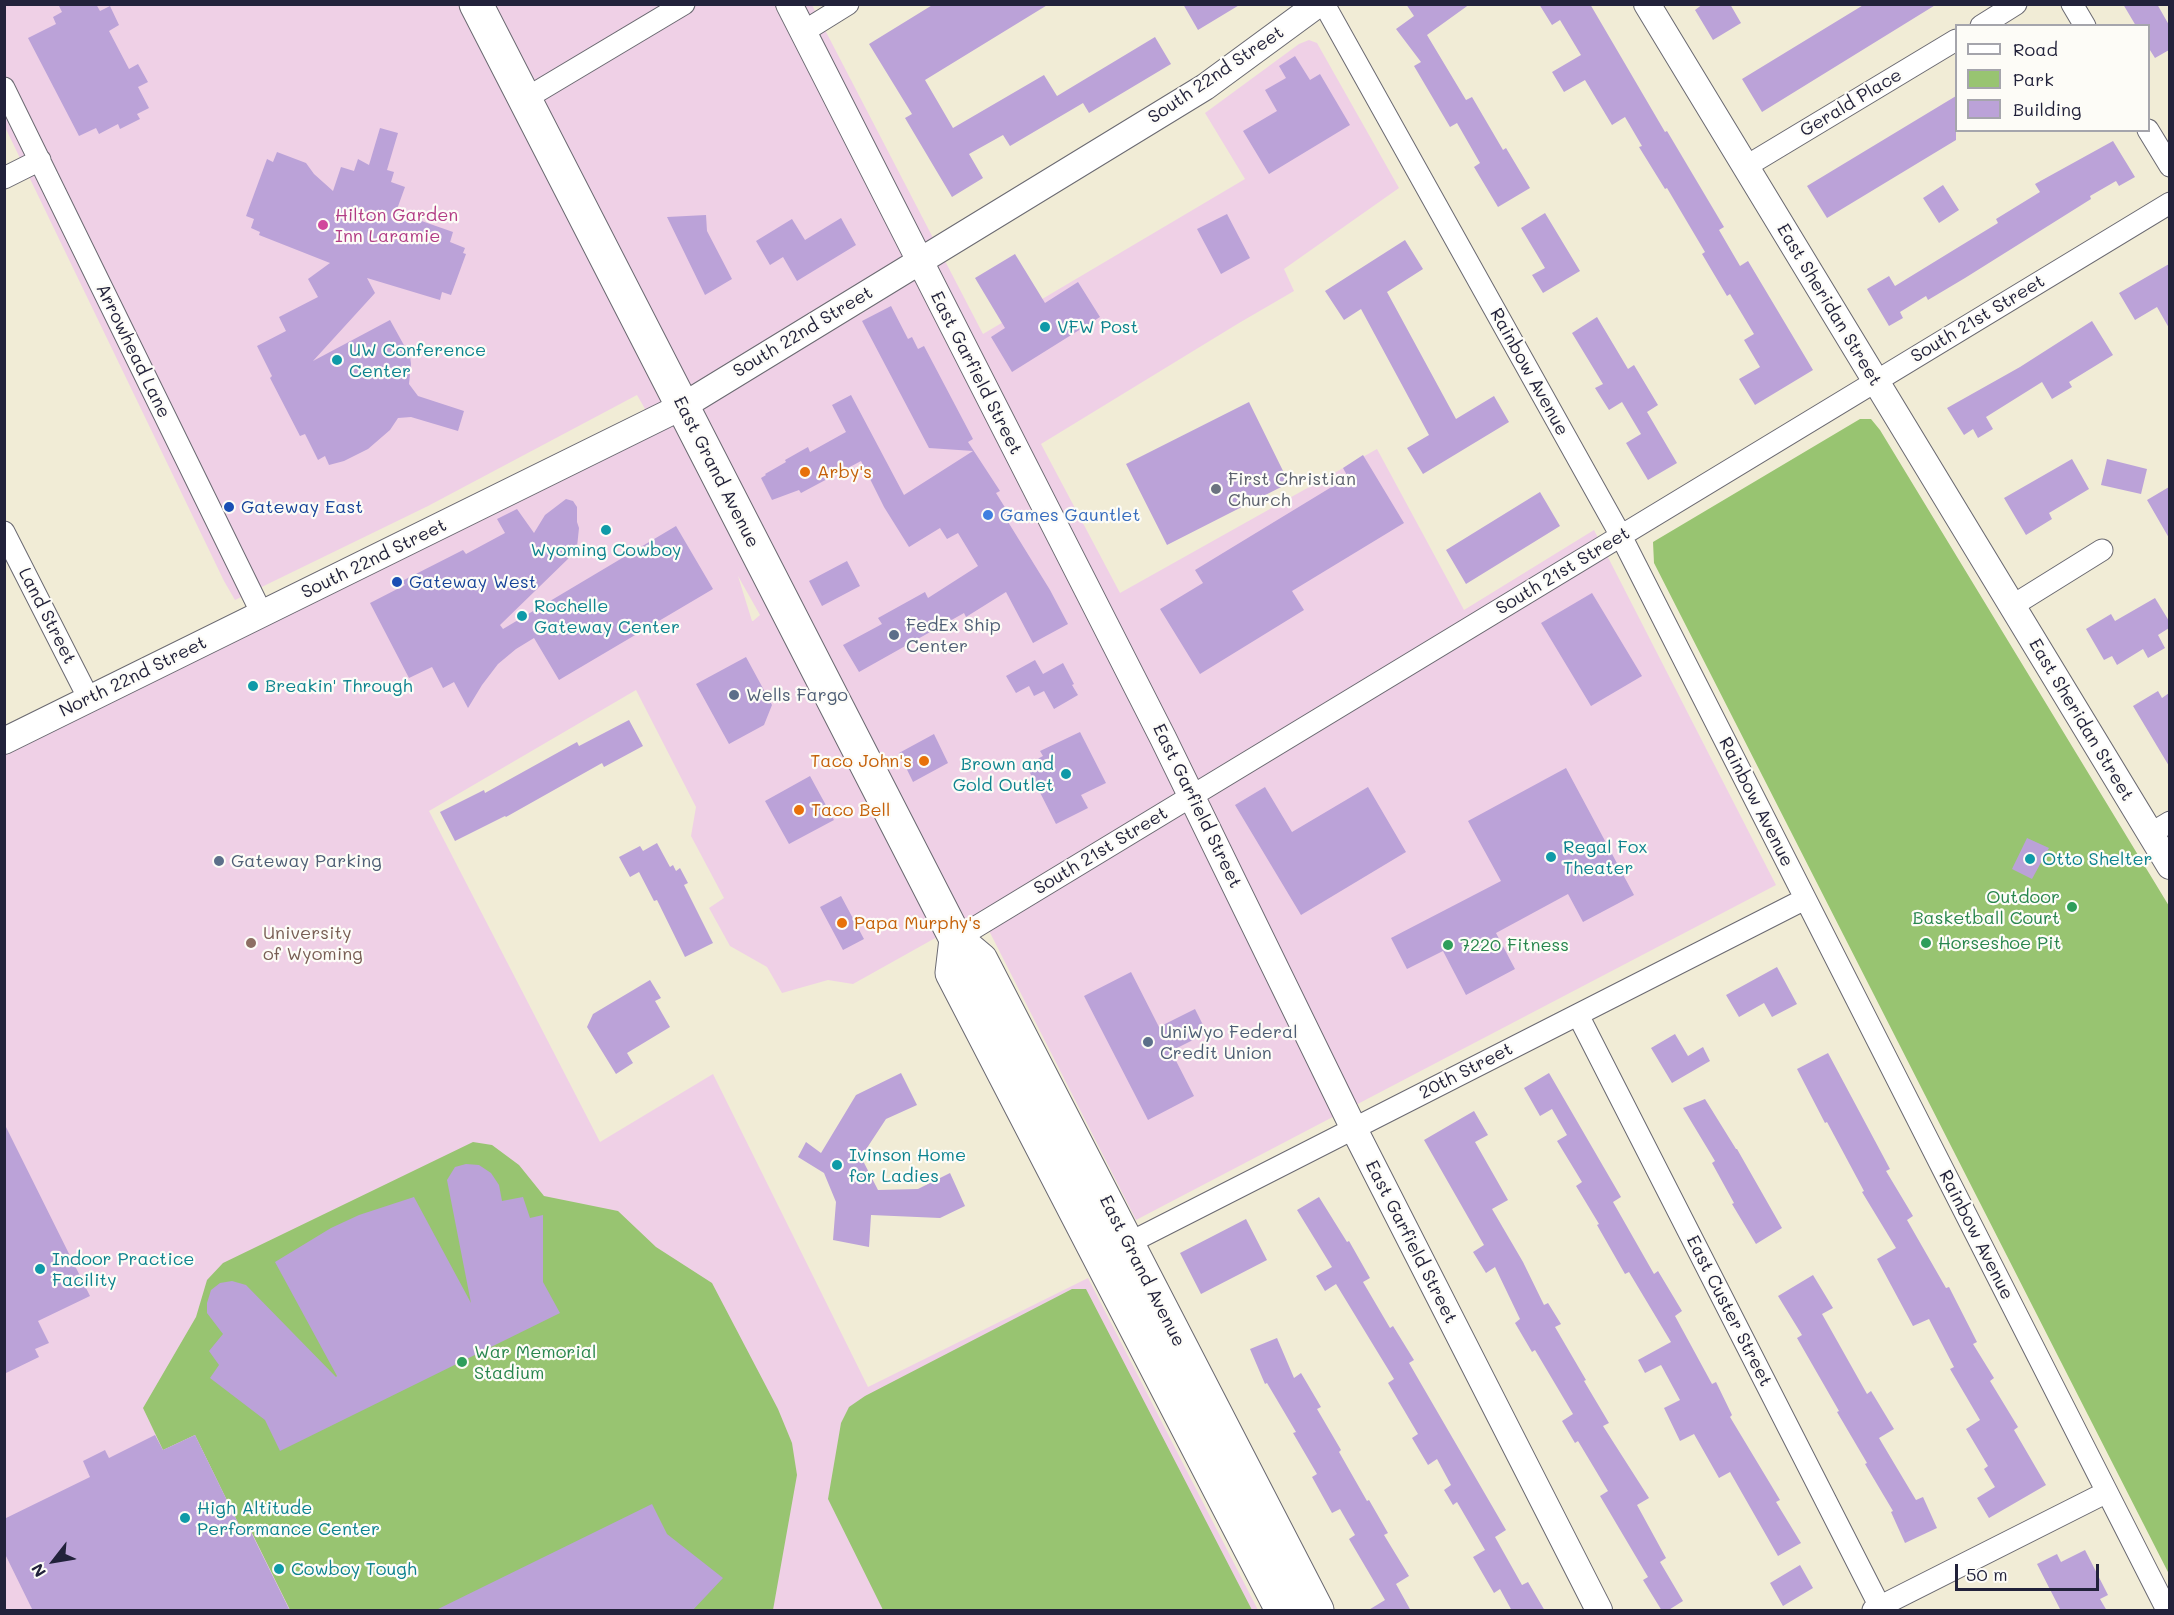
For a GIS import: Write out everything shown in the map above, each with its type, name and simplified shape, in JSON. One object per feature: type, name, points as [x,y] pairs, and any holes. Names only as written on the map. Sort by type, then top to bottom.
[{"type":"main road","name":"East Grand Avenue","points":[[476,4],[956,939],[981,960],[1317,1611]]},
{"type":"main road","name":"East Grand Avenue","points":[[956,939],[952,973],[1282,1611]]},
{"type":"street","points":[[525,99],[684,4]]},
{"type":"street","name":"East Garfield Street","points":[[789,4],[1192,796],[1353,1129],[1599,1611]]},
{"type":"street","points":[[803,32],[848,4]]},
{"type":"street","name":"South 22nd Street","points":[[262,614],[683,406],[1205,87],[1318,4]]},
{"type":"street","name":"Rainbow Avenue","points":[[1324,4],[1621,536],[2167,1611]]},
{"type":"street","name":"East Sheridan Street","points":[[1647,4],[2012,606],[2160,828],[2169,866]]},
{"type":"street","points":[[1984,24],[2016,4]]},
{"type":"street","points":[[2072,4],[2084,24]]},
{"type":"street","name":"Gerald Place","points":[[1745,167],[1955,41]]},
{"type":"street","name":"Arrowhead Lane","points":[[4,88],[262,614]]},
{"type":"street","points":[[2149,132],[2169,166]]},
{"type":"street","points":[[4,178],[40,160]]},
{"type":"street","name":"South 21st Street","points":[[956,939],[2169,203]]},
{"type":"street","name":"Land Street","points":[[4,532],[89,699]]},
{"type":"street","points":[[2012,606],[2102,550]]},
{"type":"street","name":"North 22nd Street","points":[[4,741],[262,614]]},
{"type":"street","name":"20th Street","points":[[1127,1244],[1805,899]]},
{"type":"street","name":"East Custer Street","points":[[1578,1015],[1876,1609]]},
{"type":"street","points":[[1876,1609],[2107,1492]]},
{"type":"shaded area","points":[[5,5],[812,5],[983,334],[1245,179],[1205,113],[1299,44],[1309,40],[1317,43],[1399,188],[1284,269],[1294,291],[1041,444],[1120,593],[1377,449],[1464,610],[1594,530],[1776,885],[1136,1220],[980,913],[853,984],[828,980],[782,993],[767,967],[730,946],[709,908],[724,898],[691,836],[696,807],[636,690],[429,811],[600,1142],[713,1074],[868,1387],[1088,1278],[1258,1610],[5,1610],[5,741],[652,421],[637,395],[428,506],[235,600],[5,127]],"holes":[[[738,576],[760,615],[752,621]]]},
{"type":"green space","points":[[1860,419],[1871,419],[1880,430],[2169,906],[2169,1574],[1654,563],[1653,542]]},
{"type":"green space","name":"War Memorial Stadium","points":[[473,1142],[492,1145],[519,1165],[544,1196],[618,1211],[656,1247],[712,1283],[778,1409],[792,1443],[797,1475],[773,1610],[290,1610],[248,1525],[240,1527],[195,1435],[163,1450],[143,1408],[196,1317],[207,1280],[223,1263]]},
{"type":"green space","points":[[1072,1289],[1086,1289],[1252,1610],[883,1610],[828,1499],[841,1423],[849,1407],[865,1396]]},
{"type":"building","points":[[58,4],[96,4],[100,11],[110,6],[119,25],[109,31],[129,69],[138,64],[148,82],[138,87],[149,108],[137,114],[140,119],[120,129],[118,124],[99,134],[96,128],[79,136],[28,38],[56,24],[53,17],[62,12]]},
{"type":"building","points":[[934,4],[1049,4],[925,80],[953,128],[1044,75],[1057,96],[1155,37],[1171,64],[1089,113],[1083,103],[1010,146],[1003,135],[969,154],[983,178],[952,197],[905,118],[912,114],[869,44]]},
{"type":"building","points":[[1183,4],[1241,4],[1198,30]]},
{"type":"building","points":[[1406,4],[1470,4],[1427,35],[1466,100],[1472,97],[1503,150],[1506,148],[1530,188],[1498,207],[1474,167],[1480,163],[1457,123],[1450,127],[1414,66],[1421,62],[1396,29],[1414,16]]},
{"type":"building","points":[[1539,4],[1590,4],[1724,227],[1719,230],[1740,266],[1748,261],[1813,370],[1755,405],[1739,379],[1760,367],[1744,340],[1754,334],[1730,294],[1727,296],[1702,254],[1705,252],[1667,188],[1665,189],[1639,147],[1642,146],[1625,117],[1612,125],[1585,80],[1564,92],[1552,72],[1581,55],[1560,20],[1552,25]]},
{"type":"building","points":[[1703,4],[1730,4],[1741,23],[1713,40],[1695,10]]},
{"type":"building","points":[[1865,4],[1937,4],[1762,112],[1742,79]]},
{"type":"building","points":[[2123,4],[2157,4],[2169,25],[2169,50],[2155,58],[2150,50],[2150,24],[2135,24]]},
{"type":"building","points":[[1295,56],[1310,80],[1320,74],[1350,125],[1269,174],[1243,131],[1277,111],[1265,90],[1286,78],[1279,66]]},
{"type":"building","points":[[1955,97],[1956,140],[1827,218],[1807,186]]},
{"type":"building","points":[[380,128],[398,133],[387,170],[394,172],[391,182],[405,187],[396,212],[453,232],[450,242],[465,248],[463,253],[466,254],[451,295],[442,292],[440,300],[367,278],[375,293],[313,361],[390,320],[410,356],[409,384],[418,396],[464,411],[458,431],[411,417],[398,418],[390,430],[368,449],[344,461],[329,465],[325,456],[318,460],[305,434],[300,436],[270,378],[272,376],[257,346],[286,331],[279,317],[318,297],[308,279],[330,263],[259,235],[260,232],[251,228],[254,219],[246,216],[267,159],[273,162],[277,152],[306,163],[314,174],[333,191],[341,167],[354,171],[358,159],[369,165]]},
{"type":"building","points":[[2113,141],[2135,177],[2119,186],[2116,181],[2090,196],[2091,199],[1965,278],[1928,300],[1926,296],[1900,312],[1903,318],[1889,326],[1867,289],[1889,276],[1895,286],[1998,223],[1996,219],[2040,192],[2035,184]]},
{"type":"building","points":[[1943,185],[1959,210],[1939,223],[1923,198]]},
{"type":"building","points":[[1545,213],[1580,271],[1543,293],[1532,275],[1545,268],[1521,228]]},
{"type":"building","points":[[1227,214],[1250,258],[1221,274],[1197,229]]},
{"type":"building","points":[[706,215],[707,231],[732,279],[705,295],[667,217]]},
{"type":"building","points":[[841,218],[856,245],[797,281],[783,257],[770,265],[756,241],[792,219],[805,240]]},
{"type":"building","points":[[1405,240],[1423,269],[1387,292],[1456,419],[1494,396],[1509,422],[1423,474],[1407,448],[1429,435],[1361,309],[1344,320],[1325,291]]},
{"type":"building","name":"VFW Post","points":[[1015,254],[1045,303],[1078,282],[1100,317],[1012,372],[991,337],[1005,328],[975,278]]},
{"type":"building","points":[[2169,264],[2169,328],[2157,307],[2135,320],[2119,293]]},
{"type":"building","points":[[891,306],[908,339],[912,337],[918,349],[924,346],[973,439],[968,442],[1000,491],[996,493],[1009,514],[1005,517],[1068,624],[1033,643],[1006,592],[966,617],[964,613],[859,672],[843,645],[882,624],[878,618],[925,592],[928,598],[978,566],[958,533],[947,539],[940,528],[909,547],[884,507],[861,461],[801,493],[799,490],[772,500],[761,478],[786,462],[785,460],[808,447],[810,452],[846,432],[832,405],[851,395],[904,495],[973,451],[929,448],[862,321]]},
{"type":"building","points":[[1597,317],[1628,369],[1634,365],[1658,405],[1647,412],[1677,463],[1648,480],[1626,443],[1641,434],[1622,402],[1609,410],[1595,388],[1603,384],[1572,333]]},
{"type":"building","points":[[2092,321],[2113,355],[2069,382],[2072,387],[2052,399],[2042,382],[1986,417],[1993,429],[1978,438],[1973,429],[1964,435],[1947,408],[2020,367]]},
{"type":"building","points":[[1249,402],[1289,483],[1167,545],[1126,464]]},
{"type":"building","points":[[1363,455],[1404,523],[1292,591],[1304,610],[1200,674],[1160,609],[1203,583],[1195,570],[1348,477],[1343,468]]},
{"type":"building","points":[[2072,459],[2089,489],[2049,513],[2052,519],[2026,535],[2004,498]]},
{"type":"building","points":[[2107,459],[2147,469],[2141,494],[2101,485]]},
{"type":"building","points":[[2169,487],[2169,538],[2147,500]]},
{"type":"building","points":[[1540,492],[1560,526],[1466,584],[1446,550]]},
{"type":"building","name":"Rochelle Gateway Center","points":[[566,499],[573,501],[577,507],[579,528],[577,547],[572,555],[500,625],[503,629],[676,526],[713,589],[559,680],[534,638],[498,664],[468,708],[454,682],[443,688],[432,667],[409,678],[370,603],[405,585],[402,581],[463,550],[466,554],[505,533],[497,519],[517,509],[534,533],[545,515]]},
{"type":"building","points":[[847,561],[860,586],[822,606],[809,581]]},
{"type":"building","points":[[1592,593],[1642,676],[1591,706],[1541,623]]},
{"type":"building","points":[[2155,598],[2169,621],[2169,628],[2158,635],[2165,648],[2148,658],[2143,649],[2117,665],[2112,656],[2104,660],[2086,629],[2111,614],[2115,621]]},
{"type":"building","name":"Wells Fargo","points":[[746,657],[772,705],[764,725],[729,744],[696,684]]},
{"type":"building","points":[[1035,660],[1043,674],[1063,663],[1078,695],[1054,709],[1044,691],[1034,696],[1029,686],[1016,693],[1006,676]]},
{"type":"building","points":[[2158,691],[2162,698],[2169,693],[2169,766],[2133,706]]},
{"type":"building","points":[[629,720],[643,746],[604,767],[602,763],[506,817],[455,841],[440,812],[484,790],[485,793],[577,742],[579,746]]},
{"type":"building","name":"Brown and Gold Outlet","points":[[1080,732],[1106,783],[1081,795],[1088,808],[1056,824],[1026,765],[1043,756],[1040,751]]},
{"type":"building","points":[[934,734],[948,763],[913,782],[899,753]]},
{"type":"building","name":"Regal Fox Theater","points":[[1566,768],[1634,895],[1583,922],[1568,894],[1496,933],[1515,969],[1466,995],[1443,951],[1407,969],[1391,938],[1501,881],[1468,821]]},
{"type":"building","name":"Taco Bell","points":[[810,776],[834,820],[789,844],[765,801]]},
{"type":"building","points":[[1265,787],[1292,832],[1368,787],[1406,852],[1301,915],[1235,805]]},
{"type":"building","name":"Otto Shelter","points":[[2027,838],[2049,848],[2032,879],[2012,869]]},
{"type":"building","points":[[657,843],[670,867],[673,865],[676,871],[680,868],[688,883],[684,885],[713,943],[685,957],[657,900],[654,901],[639,872],[630,877],[619,857],[640,846],[643,851]]},
{"type":"building","name":"Papa Murphy's","points":[[841,896],[864,939],[843,950],[820,907]]},
{"type":"building","points":[[1777,967],[1797,1004],[1772,1017],[1764,1003],[1739,1017],[1726,995]]},
{"type":"building","name":"UniWyo Federal Credit Union","points":[[1131,972],[1159,1027],[1195,1009],[1207,1033],[1171,1051],[1194,1096],[1148,1120],[1084,996]]},
{"type":"building","points":[[650,980],[661,998],[655,1001],[670,1027],[627,1053],[633,1063],[616,1074],[587,1027],[593,1014]]},
{"type":"building","points":[[1675,1034],[1688,1056],[1703,1047],[1710,1061],[1672,1083],[1651,1048]]},
{"type":"building","points":[[1828,1053],[1890,1169],[1886,1171],[1913,1216],[1907,1220],[1946,1288],[1949,1287],[1977,1342],[1973,1344],[1994,1378],[1990,1381],[2018,1427],[2014,1430],[2046,1485],[1989,1518],[1977,1498],[1995,1487],[1984,1469],[1988,1466],[1966,1429],[1980,1420],[1950,1369],[1954,1367],[1929,1319],[1913,1326],[1877,1259],[1896,1248],[1862,1192],[1864,1191],[1797,1069]]},
{"type":"building","name":"Ivinson Home for Ladies","points":[[901,1073],[917,1105],[886,1119],[861,1157],[878,1190],[918,1189],[950,1173],[965,1206],[940,1218],[871,1215],[869,1247],[833,1240],[836,1202],[824,1173],[798,1157],[806,1142],[821,1153],[856,1095]]},
{"type":"building","points":[[1549,1073],[1621,1197],[1613,1202],[1654,1274],[1658,1271],[1682,1311],[1675,1316],[1712,1384],[1716,1382],[1732,1415],[1730,1417],[1780,1500],[1776,1502],[1801,1543],[1778,1556],[1730,1472],[1719,1478],[1694,1434],[1680,1441],[1664,1408],[1680,1400],[1661,1365],[1645,1373],[1638,1360],[1671,1342],[1629,1272],[1625,1274],[1576,1186],[1582,1182],[1557,1141],[1567,1135],[1552,1109],[1540,1116],[1524,1088]]},
{"type":"building","points":[[1705,1099],[1737,1149],[1782,1228],[1756,1244],[1732,1204],[1734,1203],[1712,1163],[1715,1161],[1683,1108]]},
{"type":"building","points":[[1474,1111],[1488,1135],[1475,1142],[1508,1200],[1492,1209],[1523,1262],[1544,1305],[1548,1303],[1561,1324],[1555,1327],[1609,1423],[1603,1426],[1649,1498],[1637,1505],[1666,1558],[1660,1562],[1683,1601],[1667,1611],[1662,1611],[1643,1580],[1648,1577],[1600,1496],[1608,1491],[1578,1441],[1575,1443],[1562,1421],[1573,1414],[1535,1350],[1532,1352],[1515,1323],[1520,1319],[1495,1267],[1486,1273],[1473,1252],[1484,1245],[1424,1140]]},
{"type":"building","name":"Indoor Practice Facility","points":[[4,1123],[90,1296],[38,1321],[49,1343],[35,1349],[39,1357],[4,1374]]},
{"type":"building","points":[[466,1164],[479,1165],[491,1173],[499,1185],[502,1201],[523,1197],[530,1218],[543,1215],[543,1282],[560,1313],[280,1451],[265,1420],[210,1378],[219,1365],[209,1351],[223,1334],[207,1313],[211,1290],[220,1283],[232,1281],[246,1285],[336,1377],[275,1262],[331,1228],[359,1215],[414,1197],[471,1303],[447,1180],[455,1167]]},
{"type":"building","points":[[1319,1197],[1347,1242],[1349,1241],[1370,1278],[1363,1282],[1390,1328],[1393,1326],[1414,1360],[1409,1363],[1506,1530],[1495,1537],[1522,1585],[1528,1582],[1545,1611],[1512,1611],[1500,1589],[1494,1593],[1473,1557],[1485,1550],[1457,1502],[1453,1505],[1444,1490],[1451,1485],[1437,1459],[1428,1465],[1412,1438],[1418,1434],[1388,1383],[1394,1379],[1336,1284],[1325,1291],[1316,1276],[1332,1267],[1297,1210]]},
{"type":"building","points":[[1246,1219],[1267,1260],[1201,1294],[1180,1253]]},
{"type":"building","points":[[1813,1275],[1833,1308],[1822,1314],[1867,1394],[1871,1391],[1894,1429],[1879,1438],[1916,1500],[1923,1497],[1937,1528],[1905,1543],[1891,1512],[1893,1511],[1797,1338],[1802,1335],[1778,1296]]},
{"type":"building","points":[[1277,1338],[1294,1378],[1301,1373],[1321,1407],[1317,1409],[1341,1450],[1339,1452],[1388,1533],[1384,1535],[1409,1576],[1396,1584],[1411,1611],[1367,1611],[1385,1600],[1349,1539],[1355,1535],[1340,1509],[1332,1513],[1312,1477],[1317,1474],[1293,1433],[1296,1432],[1267,1383],[1265,1384],[1250,1349]]},
{"type":"building","points":[[155,1435],[163,1450],[195,1435],[240,1527],[247,1524],[290,1611],[33,1611],[4,1552],[4,1519],[90,1477],[83,1461],[105,1450],[109,1458]]},
{"type":"building","points":[[652,1504],[667,1534],[723,1578],[692,1611],[434,1611]]},
{"type":"building","points":[[2085,1550],[2108,1595],[2100,1599],[2107,1611],[2061,1611],[2037,1564],[2057,1554],[2061,1562]]},
{"type":"building","points":[[1800,1565],[1813,1588],[1783,1606],[1770,1583]]},
{"type":"place","name":"Hilton Garden Inn Laramie","points":[[323,225]]},
{"type":"place","name":"VFW Post","points":[[1045,327]]},
{"type":"place","name":"UW Conference Center","points":[[337,360]]},
{"type":"place","name":"Arby's","points":[[805,472]]},
{"type":"place","name":"First Christian Church","points":[[1216,489]]},
{"type":"place","name":"Gateway East","points":[[229,507]]},
{"type":"place","name":"Games Gauntlet","points":[[988,515]]},
{"type":"place","name":"Wyoming Cowboy","points":[[606,530]]},
{"type":"place","name":"Gateway West","points":[[397,582]]},
{"type":"place","name":"Rochelle Gateway Center","points":[[522,616]]},
{"type":"place","name":"FedEx Ship Center","points":[[894,635]]},
{"type":"place","name":"Breakin' Through","points":[[253,686]]},
{"type":"place","name":"Wells Fargo","points":[[734,695]]},
{"type":"place","name":"Taco John's","points":[[924,761]]},
{"type":"place","name":"Brown and Gold Outlet","points":[[1066,774]]},
{"type":"place","name":"Taco Bell","points":[[799,810]]},
{"type":"place","name":"Regal Fox Theater","points":[[1551,857]]},
{"type":"place","name":"Otto Shelter","points":[[2030,859]]},
{"type":"place","name":"Gateway Parking","points":[[219,861]]},
{"type":"place","name":"Outdoor Basketball Court","points":[[2072,907]]},
{"type":"place","name":"Papa Murphy's","points":[[842,923]]},
{"type":"place","name":"University of Wyoming","points":[[251,943]]},
{"type":"place","name":"Horseshoe Pit","points":[[1926,943]]},
{"type":"place","name":"7220 Fitness","points":[[1448,945]]},
{"type":"place","name":"UniWyo Federal Credit Union","points":[[1148,1042]]},
{"type":"place","name":"Ivinson Home for Ladies","points":[[837,1165]]},
{"type":"place","name":"Indoor Practice Facility","points":[[40,1269]]},
{"type":"place","name":"War Memorial Stadium","points":[[462,1362]]},
{"type":"place","name":"High Altitude Performance Center","points":[[185,1518]]},
{"type":"place","name":"Cowboy Tough","points":[[279,1569]]}]
